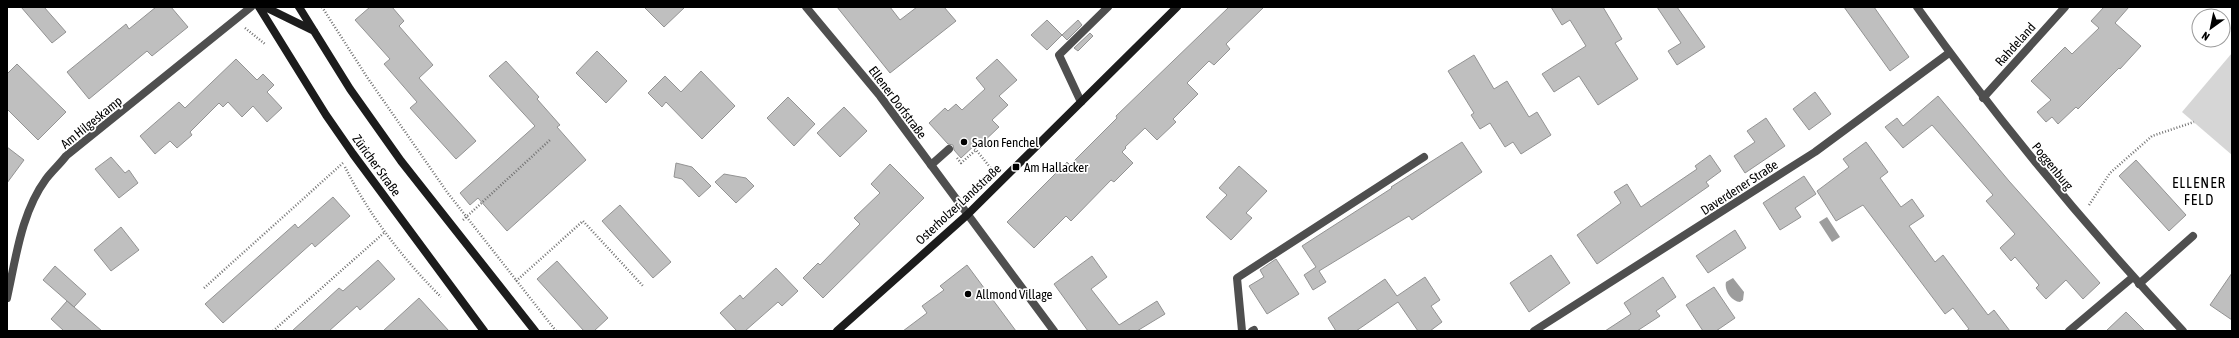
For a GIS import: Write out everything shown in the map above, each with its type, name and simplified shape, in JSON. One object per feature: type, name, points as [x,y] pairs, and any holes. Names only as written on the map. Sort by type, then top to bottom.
[{"type":"main road","name":"Züricher Straße","points":[[259,7],[326,115],[482,330]]},
{"type":"main road","points":[[265,7],[315,32]]},
{"type":"main road","name":"Züricher Straße","points":[[299,7],[350,88],[401,161],[535,331]]},
{"type":"main road","name":"Osterholzer Landstraße","points":[[837,331],[967,215],[1177,7]]},
{"type":"street","name":"Am Hilgeskamp","points":[[7,298],[21,234],[31,205],[46,179],[66,156],[251,7]]},
{"type":"street","name":"Ellener Dorfstraße","points":[[806,7],[880,96],[967,215]]},
{"type":"street","points":[[1082,102],[1059,55],[1108,7]]},
{"type":"street","name":"Poggenburg","points":[[1917,7],[1983,98],[2081,218],[2183,331]]},
{"type":"street","name":"Rahdeland","points":[[1983,98],[2065,7]]},
{"type":"street","name":"Daverdener Straße","points":[[1534,331],[1815,152],[1949,53]]},
{"type":"street","points":[[931,165],[948,149]]},
{"type":"street","points":[[1242,331],[1237,278],[1424,157]]},
{"type":"street","points":[[967,215],[1054,331]]},
{"type":"street","points":[[2139,284],[2193,236]]},
{"type":"street","points":[[2069,331],[2133,277]]},
{"type":"path","points":[[322,7],[447,192],[556,331]]},
{"type":"path","points":[[238,19],[247,32],[264,43],[269,50]]},
{"type":"path","points":[[2081,218],[2110,174],[2152,136],[2194,122]]},
{"type":"path","points":[[454,229],[551,139]]},
{"type":"path","points":[[973,146],[1001,181]]},
{"type":"path","points":[[948,149],[961,163],[976,150]]},
{"type":"path","points":[[338,156],[385,232],[410,266],[443,299]]},
{"type":"path","points":[[204,288],[343,163]]},
{"type":"path","points":[[504,292],[583,220],[643,286]]},
{"type":"path","points":[[273,331],[385,232]]},
{"type":"shaded area","points":[[2232,53],[2232,155],[2182,112]]},
{"type":"shaded area","points":[[1827,217],[1840,237],[1832,242],[1819,222]]},
{"type":"shaded area","points":[[1733,278],[1744,292],[1743,300],[1740,302],[1734,300],[1727,292],[1726,282]]},
{"type":"building","points":[[21,7],[44,7],[66,32],[52,43]]},
{"type":"building","points":[[156,7],[171,7],[188,27],[152,56],[147,51],[89,99],[67,72],[126,24],[129,29]]},
{"type":"building","points":[[370,7],[392,7],[404,21],[399,26],[433,65],[419,78],[476,141],[456,159],[410,108],[417,102],[384,64],[390,59],[355,20]]},
{"type":"building","points":[[644,7],[685,7],[664,27]]},
{"type":"building","points":[[837,7],[890,7],[900,20],[917,7],[944,7],[956,21],[890,73]]},
{"type":"building","points":[[1229,7],[1264,7],[1226,44],[1230,49],[1214,65],[1209,61],[1187,83],[1198,94],[1173,119],[1176,122],[1157,140],[1145,128],[1125,147],[1126,148],[1122,152],[1133,163],[1114,182],[1111,180],[1071,221],[1066,216],[1034,248],[1007,222],[1067,162],[1070,165],[1117,118],[1116,116]]},
{"type":"building","points":[[1551,7],[1603,7],[1622,39],[1615,43],[1638,79],[1598,105],[1579,76],[1554,92],[1542,74],[1586,46],[1570,20],[1562,25]]},
{"type":"building","points":[[1657,7],[1677,7],[1705,47],[1677,65],[1668,51],[1681,43]]},
{"type":"building","points":[[1844,7],[1874,7],[1909,57],[1890,71]]},
{"type":"building","points":[[2104,7],[2129,7],[2115,23],[2141,46],[2120,69],[2119,68],[2078,109],[2076,107],[2058,124],[2052,117],[2046,122],[2037,112],[2051,100],[2031,81],[2065,47],[2072,54],[2099,28],[2091,21]]},
{"type":"building","points":[[1047,20],[1062,35],[1047,50],[1031,35]]},
{"type":"building","points":[[1078,20],[1082,25],[1067,40],[1062,35]]},
{"type":"building","points":[[1090,33],[1093,36],[1078,51],[1074,48]]},
{"type":"building","points":[[597,51],[627,81],[606,103],[576,73]]},
{"type":"building","points":[[1474,55],[1494,89],[1507,81],[1529,117],[1537,112],[1551,135],[1521,154],[1513,142],[1505,147],[1490,123],[1480,129],[1471,115],[1474,113],[1448,71]]},
{"type":"building","points":[[236,59],[257,80],[263,74],[274,85],[267,92],[282,108],[267,122],[253,106],[242,117],[228,102],[223,107],[219,103],[190,132],[192,135],[177,148],[170,141],[155,154],[140,136],[179,102],[185,108]]},
{"type":"building","points":[[997,59],[1017,80],[999,96],[1008,105],[992,120],[999,127],[979,146],[977,143],[961,158],[954,150],[953,145],[948,144],[929,123],[945,108],[948,111],[956,104],[962,110],[985,89],[976,78]]},
{"type":"building","points":[[506,61],[539,97],[537,99],[560,125],[557,127],[586,160],[507,231],[478,198],[470,205],[460,193],[535,126],[489,76]]},
{"type":"building","points":[[17,64],[66,112],[38,140],[7,109],[7,74]]},
{"type":"building","points":[[701,71],[735,106],[702,139],[666,102],[662,107],[648,93],[665,76],[681,92]]},
{"type":"building","points":[[1815,92],[1831,114],[1809,130],[1793,109]]},
{"type":"building","points":[[1938,96],[2009,181],[2100,283],[2083,299],[2066,280],[2046,299],[2036,288],[2039,285],[2015,257],[2011,261],[2000,248],[2015,234],[1986,201],[1993,195],[1932,125],[1903,148],[1885,127],[1897,118],[1903,126]]},
{"type":"building","points":[[788,97],[815,124],[794,146],[767,118]]},
{"type":"building","points":[[844,107],[867,131],[840,157],[817,133]]},
{"type":"building","points":[[1766,118],[1785,146],[1745,173],[1734,156],[1755,142],[1747,131]]},
{"type":"building","points":[[1462,142],[1482,172],[1412,220],[1409,216],[1319,271],[1326,282],[1313,290],[1304,275],[1316,267],[1302,246]]},
{"type":"building","points":[[1866,142],[1888,172],[1880,178],[1901,207],[1912,199],[1924,216],[1909,226],[1935,262],[1943,255],[1988,315],[1994,310],[2010,331],[1966,331],[1969,329],[1953,308],[1945,314],[1863,205],[1836,221],[1817,191],[1849,167],[1843,159]]},
{"type":"building","points":[[7,147],[24,160],[7,183]]},
{"type":"building","points":[[1710,155],[1721,171],[1706,182],[1709,186],[1597,264],[1577,235],[1621,203],[1614,192],[1627,184],[1641,207],[1697,169],[1695,166]]},
{"type":"building","points":[[111,157],[125,173],[129,170],[138,183],[119,198],[95,169]]},
{"type":"building","points":[[2136,160],[2186,215],[2169,231],[2119,176]]},
{"type":"building","points":[[676,163],[692,167],[711,186],[699,197],[682,179],[674,177]]},
{"type":"building","points":[[890,164],[924,198],[823,298],[803,278],[818,263],[820,265],[860,224],[854,218],[880,193],[871,184]]},
{"type":"building","points":[[1239,166],[1267,191],[1246,213],[1252,218],[1231,240],[1206,217],[1227,195],[1219,188]]},
{"type":"building","points":[[724,174],[746,178],[754,186],[736,203],[715,182]]},
{"type":"building","points":[[1804,176],[1816,194],[1795,208],[1801,217],[1780,230],[1763,203]]},
{"type":"building","points":[[333,197],[350,216],[315,247],[312,243],[223,323],[205,304],[295,224],[298,228]]},
{"type":"building","points":[[620,205],[671,262],[653,278],[602,221]]},
{"type":"building","points":[[121,227],[139,250],[111,271],[94,250]]},
{"type":"building","points":[[1735,230],[1746,248],[1708,273],[1696,256]]},
{"type":"building","points":[[1551,255],[1570,283],[1529,312],[1510,283]]},
{"type":"building","points":[[1092,256],[1107,277],[1091,289],[1119,325],[1157,301],[1165,314],[1137,331],[1088,331],[1054,284]]},
{"type":"building","points":[[1276,259],[1299,294],[1267,314],[1249,286],[1264,277],[1260,270]]},
{"type":"building","points":[[378,260],[395,279],[360,310],[357,306],[329,331],[292,331],[339,288],[343,291]]},
{"type":"building","points":[[557,261],[608,318],[594,331],[584,331],[537,279]]},
{"type":"building","points":[[967,265],[1016,331],[903,331],[927,313],[922,306],[944,290],[940,286]]},
{"type":"building","points":[[55,266],[86,294],[74,307],[43,280]]},
{"type":"building","points":[[776,268],[798,291],[782,306],[778,302],[745,331],[737,331],[720,313],[740,295],[743,299]]},
{"type":"building","points":[[2232,273],[2232,320],[2210,305]]},
{"type":"building","points":[[1425,277],[1440,300],[1431,306],[1442,322],[1430,331],[1418,331],[1398,302],[1356,331],[1336,331],[1328,318],[1385,279],[1397,296]]},
{"type":"building","points":[[1663,277],[1676,297],[1656,311],[1660,316],[1637,331],[1605,331],[1631,314],[1624,303]]},
{"type":"building","points":[[1714,287],[1735,318],[1716,331],[1703,331],[1686,305]]},
{"type":"building","points":[[419,298],[449,331],[383,331]]},
{"type":"building","points":[[67,301],[102,331],[64,331],[51,319]]},
{"type":"building","points":[[2126,312],[2145,331],[2106,331]]},
{"type":"place","name":"Salon Fenchel","points":[[964,142]]},
{"type":"place","name":"Am Hallacker","points":[[1016,167]]},
{"type":"place","name":"Allmond Village","points":[[968,294]]},
{"type":"district","name":"ELLENER FELD","points":[[2199,192]]}]
